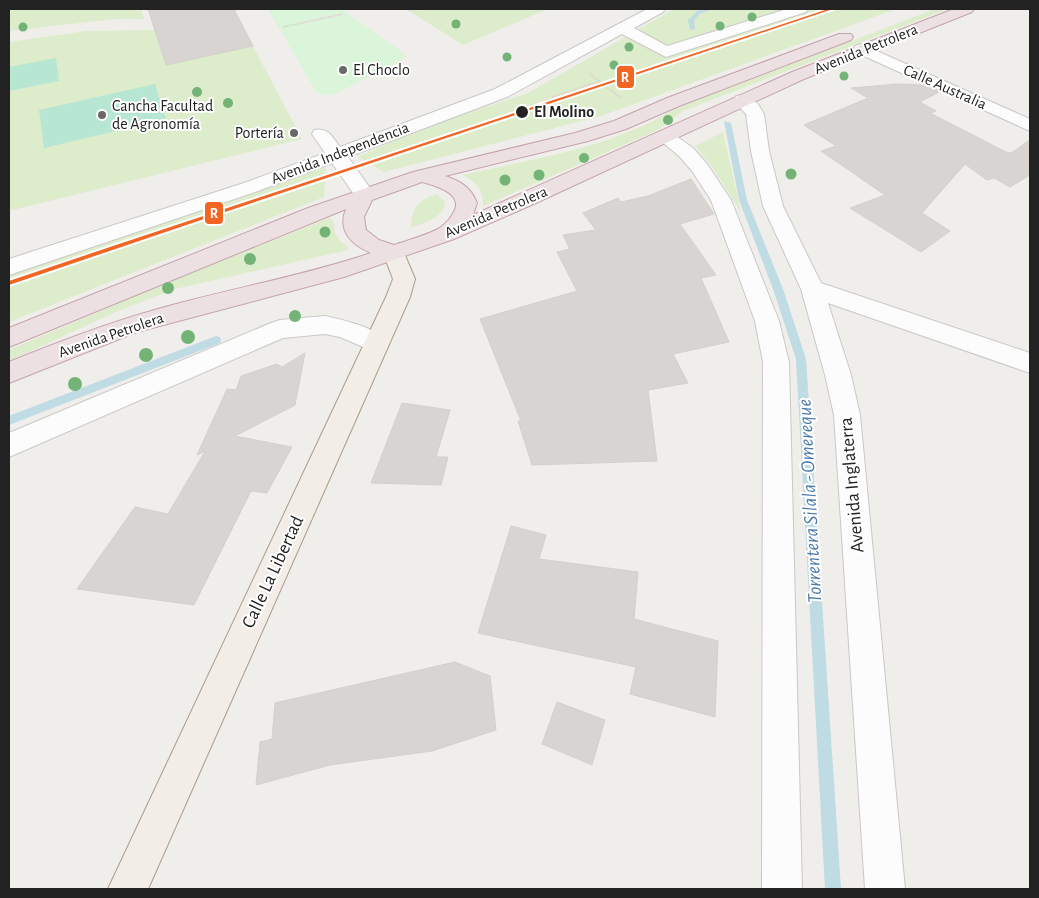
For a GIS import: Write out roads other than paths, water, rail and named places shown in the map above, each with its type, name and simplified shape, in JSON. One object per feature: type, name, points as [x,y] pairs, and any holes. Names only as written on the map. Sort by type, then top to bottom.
[{"type":"highway","name":"Avenida Petrolera","points":[[9,373],[79,344],[146,320],[352,267],[446,234],[665,137],[742,100],[861,49],[967,9]]},
{"type":"highway","name":"Avenida Petrolera","points":[[9,338],[315,213],[420,176],[581,137],[620,125],[862,30]]},
{"type":"highway","points":[[420,176],[450,183],[460,190],[466,199],[466,209],[461,220],[446,234]]},
{"type":"highway","points":[[365,195],[355,207],[352,227],[366,242],[378,249],[394,253]]},
{"type":"main road","name":"Calle La Libertad","points":[[128,889],[398,297],[404,279],[394,253]]},
{"type":"street","name":"Avenida Independencia","points":[[9,267],[251,187],[501,93],[658,9]]},
{"type":"street","points":[[622,28],[666,52],[801,9]]},
{"type":"street","name":"Calle Australia","points":[[861,49],[1030,126]]},
{"type":"street","name":"Avenida Inglaterra","points":[[742,100],[752,108],[755,114],[760,151],[773,206],[812,289],[838,375],[847,415],[884,889]]},
{"type":"street","points":[[321,134],[365,195]]},
{"type":"street","points":[[665,137],[686,152],[700,168],[721,200],[766,321],[776,362],[782,889]]},
{"type":"street","points":[[812,289],[1030,363]]},
{"type":"street","points":[[9,445],[280,329],[325,325],[345,329],[377,344]]},
{"type":"waterway","points":[[692,29],[691,20],[699,12],[710,9]]},
{"type":"waterway","name":"Torrentera Silala - Omereque","points":[[727,123],[743,200],[778,289],[801,359],[833,889]]},
{"type":"waterway","points":[[9,421],[216,340]]},
{"type":"place","name":"El Choclo","points":[[343,70]]},
{"type":"place","name":"El Molino","points":[[522,112]]},
{"type":"place","name":"Cancha Facultad de Agronomía","points":[[102,115]]},
{"type":"place","name":"Portería","points":[[294,133]]}]
